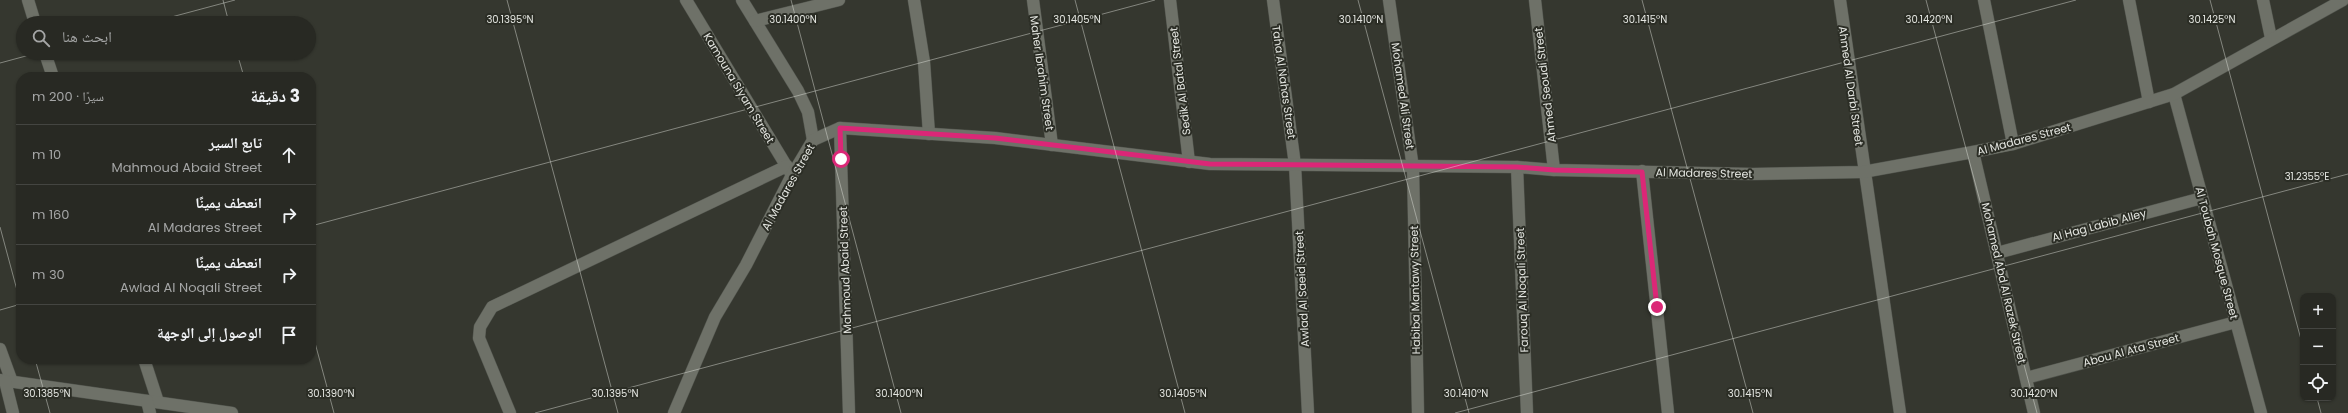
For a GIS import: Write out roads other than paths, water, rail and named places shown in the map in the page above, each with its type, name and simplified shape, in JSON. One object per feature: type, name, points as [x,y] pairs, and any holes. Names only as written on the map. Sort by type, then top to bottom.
[{"type":"street","points":[[28,0],[33,16]]},
{"type":"street","name":"Kamouna Siyam Street","points":[[686,0],[789,171]]},
{"type":"street","points":[[742,0],[798,91],[808,112],[814,140]]},
{"type":"street","points":[[755,21],[839,0]]},
{"type":"street","points":[[914,0],[924,62],[929,134]]},
{"type":"street","name":"Maher Ibrahim Street","points":[[1033,0],[1052,145]]},
{"type":"street","name":"Sedik Al Batal Street","points":[[1170,0],[1189,162]]},
{"type":"street","name":"Taha Al Nahas Street","points":[[1273,0],[1295,165]]},
{"type":"street","name":"Mohamed Ali Street","points":[[1389,0],[1413,168]]},
{"type":"street","name":"Ahmed Seoudi Street","points":[[1535,0],[1554,170]]},
{"type":"street","name":"Ahmed Al Darbi Street","points":[[1840,0],[1863,172],[1900,413]]},
{"type":"street","points":[[1984,0],[2013,144]]},
{"type":"street","points":[[2129,0],[2149,102]]},
{"type":"street","points":[[2262,0],[2271,38]]},
{"type":"street","name":"Al Madares Street","points":[[674,413],[715,317],[746,265],[789,171],[814,140],[840,128],[1052,145],[1210,164],[1413,168],[1517,167],[1554,170],[1753,174],[1863,172],[2013,144],[2174,94],[2271,38],[2343,0]]},
{"type":"street","points":[[47,60],[51,72]]},
{"type":"street","name":"Al Toubah Mosque Street","points":[[2174,94],[2261,413]]},
{"type":"street","name":"Mahmoud Abaid Street","points":[[840,128],[849,413]]},
{"type":"street","name":"Mohamed Abd Al Razek Street","points":[[1973,152],[2034,413]]},
{"type":"street","name":"Awlad Al Saeid Street","points":[[1295,165],[1308,413]]},
{"type":"street","name":"Farouq Al Noqali Street","points":[[1517,167],[1527,413]]},
{"type":"street","name":"Habiba Mantawy Street","points":[[1413,168],[1418,413]]},
{"type":"street","points":[[510,413],[479,338],[480,327],[492,307],[789,171]]},
{"type":"street","points":[[1642,172],[1668,413]]},
{"type":"street","name":"Al Hag Labib Alley","points":[[1997,253],[2202,198]]},
{"type":"street","name":"Abou Al Ata Street","points":[[2026,378],[2236,322]]},
{"type":"street","points":[[0,349],[13,413]]},
{"type":"street","points":[[145,364],[152,402],[150,413]]},
{"type":"street","points":[[6,381],[232,413]]}]
